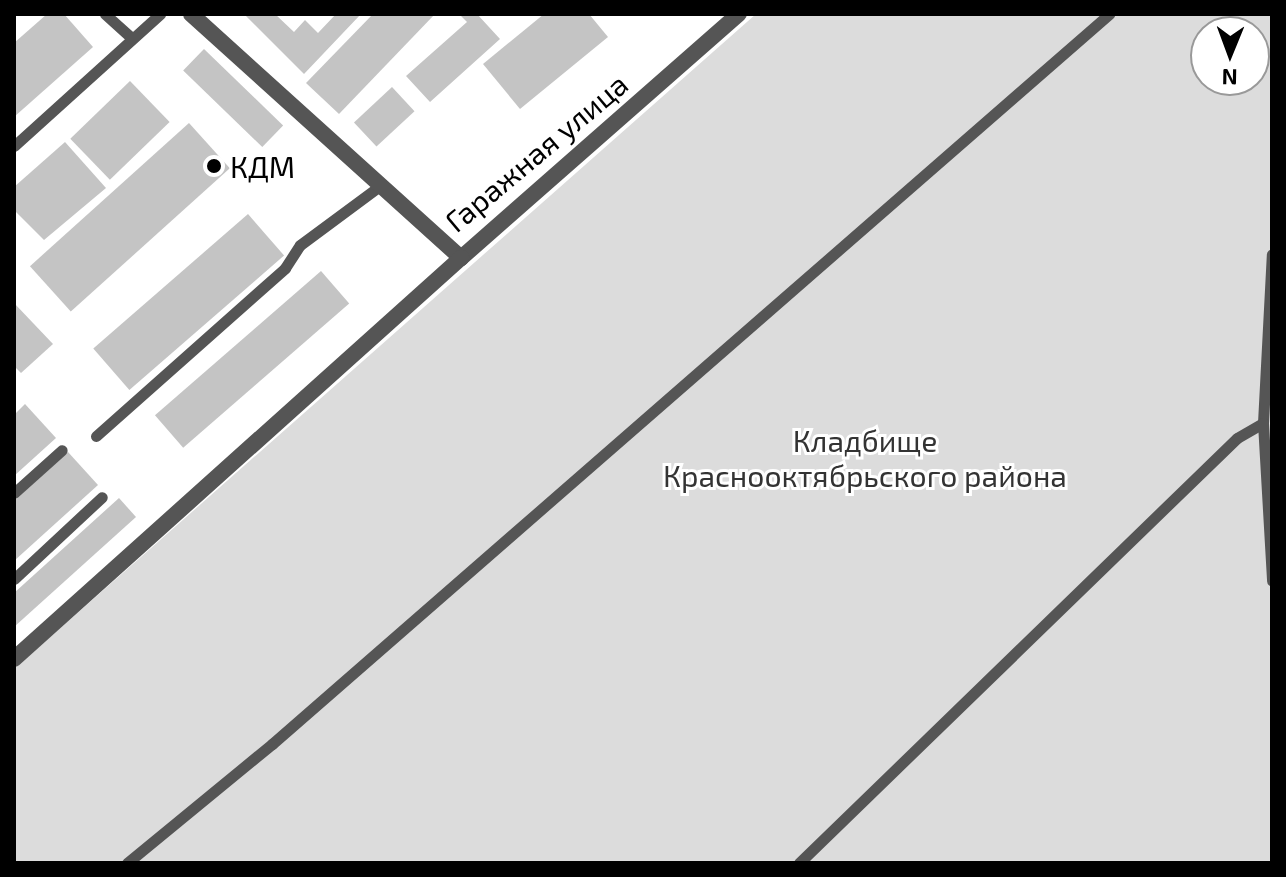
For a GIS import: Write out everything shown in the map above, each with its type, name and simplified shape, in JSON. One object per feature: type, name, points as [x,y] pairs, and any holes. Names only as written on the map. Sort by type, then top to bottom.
[{"type":"street","name":"Гаражная улица","points":[[191,14],[461,258],[739,14]]},
{"type":"street","points":[[14,659],[461,258]]},
{"type":"lane","points":[[105,14],[132,38]]},
{"type":"lane","points":[[14,146],[160,14]]},
{"type":"lane","points":[[127,863],[272,744],[1109,14]]},
{"type":"lane","points":[[96,436],[285,268],[300,245],[381,185]]},
{"type":"lane","points":[[1272,254],[1263,423],[1272,581]]},
{"type":"lane","points":[[799,863],[1237,438],[1263,423]]},
{"type":"lane","points":[[14,493],[62,450]]},
{"type":"lane","points":[[14,579],[102,497]]},
{"type":"green space","name":"Кладбище Краснооктябрьского района","points":[[756,14],[1272,14],[1272,863],[14,863],[14,669]]},
{"type":"building","points":[[47,14],[64,14],[93,47],[14,117],[14,43]]},
{"type":"building","points":[[244,14],[275,14],[294,32],[305,20],[318,33],[336,14],[361,14],[304,74]]},
{"type":"building","points":[[373,14],[435,14],[339,114],[306,83]]},
{"type":"building","points":[[459,14],[477,14],[500,39],[430,102],[406,76],[467,22]]},
{"type":"building","points":[[544,14],[589,14],[608,37],[520,109],[483,64]]},
{"type":"building","points":[[204,49],[283,125],[262,147],[183,71]]},
{"type":"building","points":[[130,81],[170,122],[110,180],[70,139]]},
{"type":"building","points":[[392,87],[415,111],[376,147],[354,122]]},
{"type":"building","points":[[189,123],[230,168],[71,312],[30,266]]},
{"type":"building","points":[[65,142],[106,188],[44,240],[14,210],[14,187]]},
{"type":"building","points":[[248,214],[284,256],[129,390],[93,348]]},
{"type":"building","points":[[321,271],[349,303],[183,448],[155,415]]},
{"type":"building","points":[[14,303],[53,344],[21,373],[14,366]]},
{"type":"building","points":[[25,404],[56,438],[14,476],[14,415]]},
{"type":"building","points":[[68,452],[98,485],[14,561],[14,501]]},
{"type":"building","points":[[119,498],[136,517],[14,627],[14,593]]},
{"type":"place","name":"КДМ","points":[[214,166]]}]
